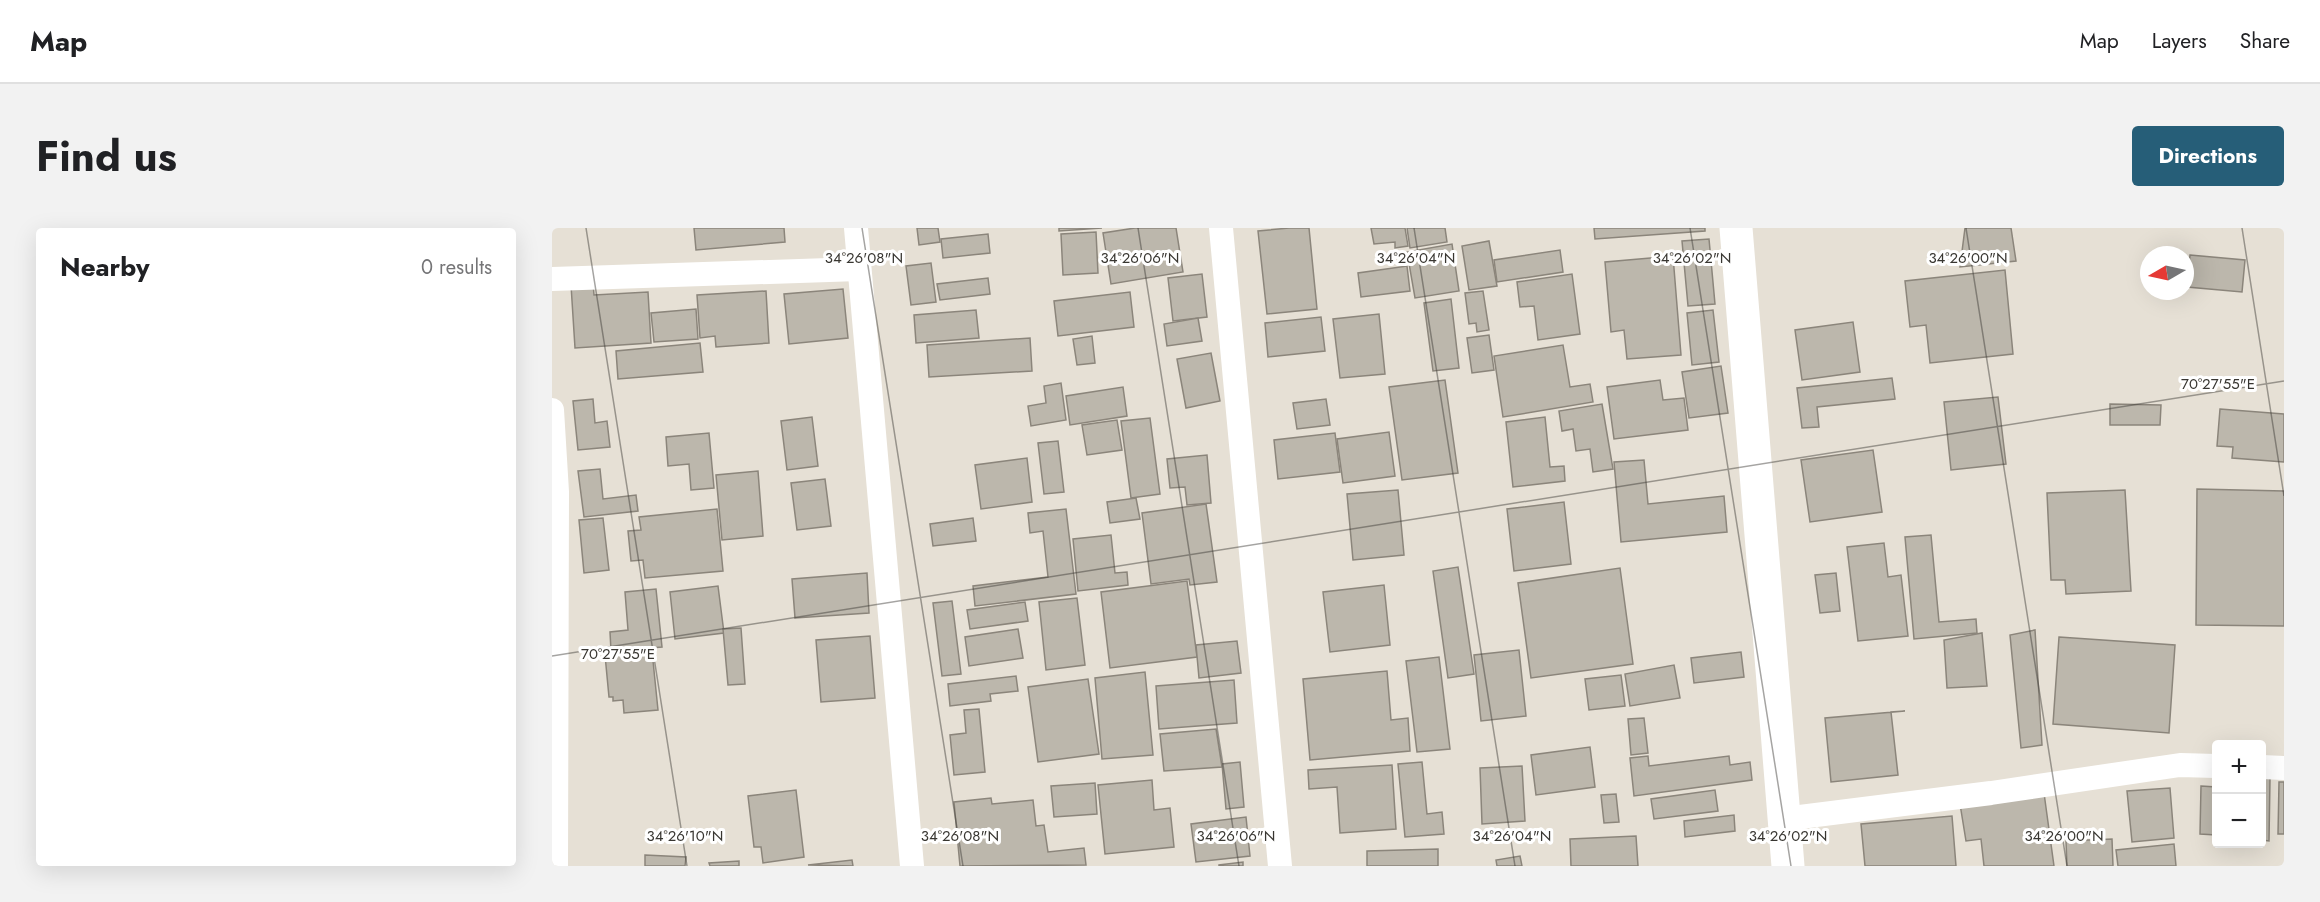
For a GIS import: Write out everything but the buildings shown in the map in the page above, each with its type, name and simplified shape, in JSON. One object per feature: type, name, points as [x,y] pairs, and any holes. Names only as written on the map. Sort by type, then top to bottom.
[{"type":"main road","points":[[1736,228],[1788,866]]},
{"type":"street","points":[[856,228],[912,866]]},
{"type":"street","points":[[1221,228],[1280,866]]},
{"type":"street","points":[[552,279],[859,269]]},
{"type":"street","points":[[552,410],[557,492],[556,866]]},
{"type":"street","points":[[1784,819],[1991,793],[2180,765],[2212,766]]},
{"type":"street","points":[[2266,767],[2284,768]]}]
